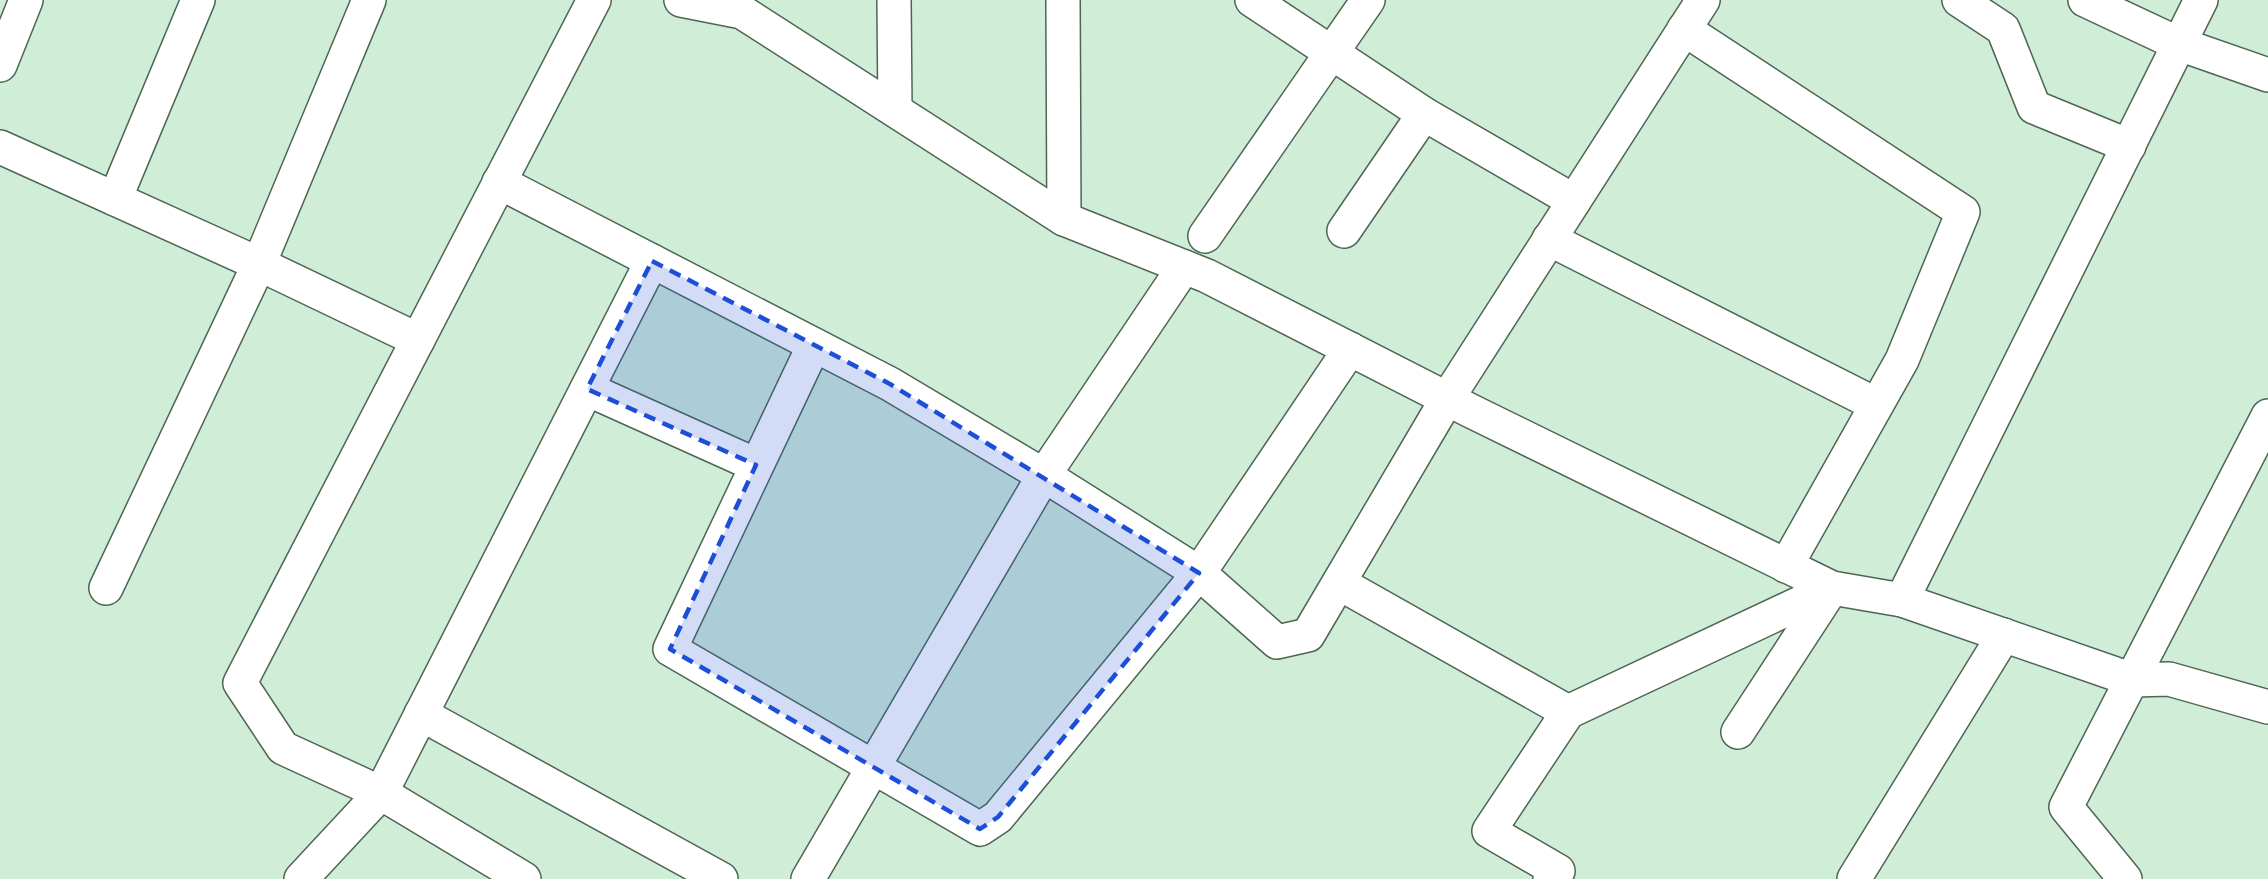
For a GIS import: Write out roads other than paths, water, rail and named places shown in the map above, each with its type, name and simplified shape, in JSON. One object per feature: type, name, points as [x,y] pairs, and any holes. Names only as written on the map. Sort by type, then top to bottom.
[{"type":"street","points":[[0,65],[26,0]]},
{"type":"street","points":[[115,199],[198,0]]},
{"type":"street","points":[[106,588],[259,264],[369,0]]},
{"type":"street","points":[[524,879],[381,793],[283,748],[240,683],[594,0]]},
{"type":"street","points":[[894,0],[895,110]]},
{"type":"street","points":[[1063,0],[1064,219]]},
{"type":"street","points":[[1252,0],[1424,114],[1574,201]]},
{"type":"street","points":[[1205,236],[1368,0]]},
{"type":"street","points":[[499,182],[890,384],[1044,476],[1199,573],[1277,642],[1308,636],[1447,399],[1703,0]]},
{"type":"street","points":[[1963,3],[2003,0]]},
{"type":"street","points":[[2085,0],[2179,44],[2268,75]]},
{"type":"street","points":[[1902,600],[2201,0]]},
{"type":"street","points":[[694,1],[742,12],[1064,219],[1207,276],[1447,399],[1832,588],[1902,600],[2133,680],[2169,680],[2268,707]]},
{"type":"street","points":[[1963,3],[2003,29],[2034,107],[2129,146]]},
{"type":"street","points":[[1684,29],[1963,212],[1902,360],[1875,404],[1786,566]]},
{"type":"street","points":[[1344,231],[1424,114]]},
{"type":"street","points":[[0,147],[259,264],[418,340]]},
{"type":"street","points":[[1549,239],[1875,404]]},
{"type":"street","points":[[301,879],[381,793],[652,261]]},
{"type":"street","points":[[808,879],[1044,476],[1184,267]]},
{"type":"street","points":[[814,345],[670,649],[980,829],[998,817],[1199,573],[1350,349]]},
{"type":"street","points":[[587,389],[756,465]]},
{"type":"street","points":[[2125,879],[2066,807],[2268,416]]},
{"type":"street","points":[[1339,583],[1568,712]]},
{"type":"street","points":[[1550,879],[1558,871],[1489,831],[1568,712],[1832,588]]},
{"type":"street","points":[[1738,732],[1832,588]]},
{"type":"street","points":[[1854,879],[2004,635]]},
{"type":"street","points":[[422,714],[721,879]]}]
